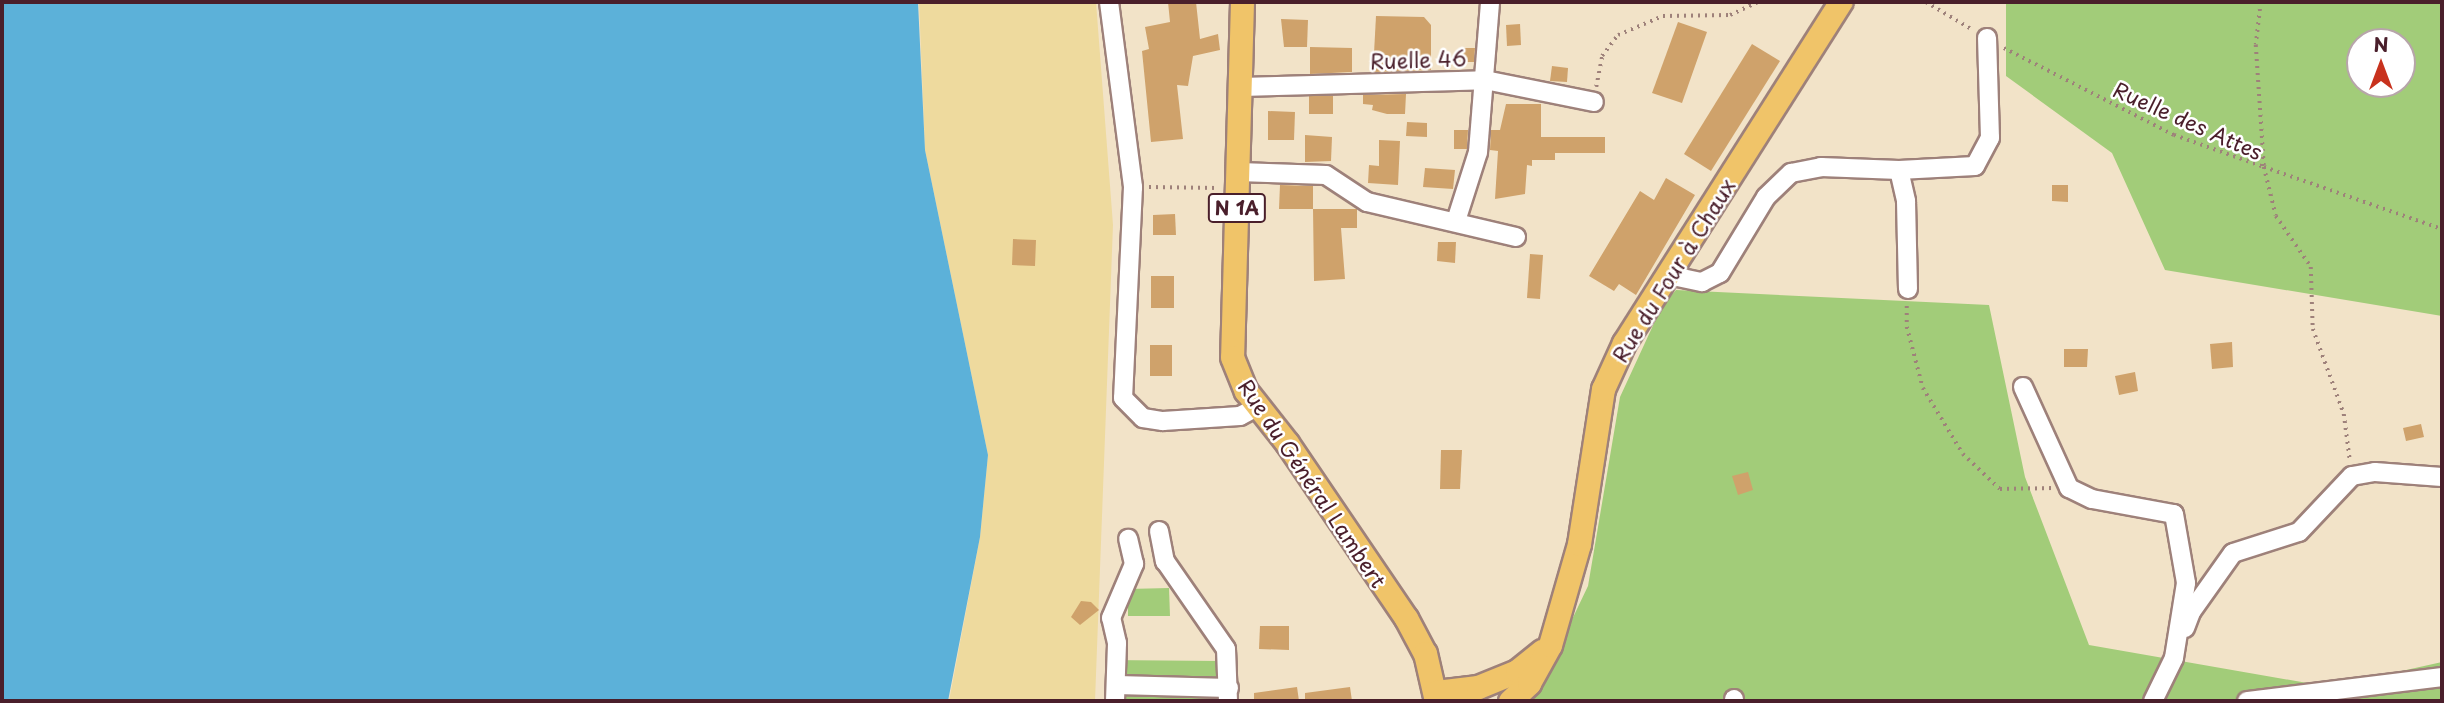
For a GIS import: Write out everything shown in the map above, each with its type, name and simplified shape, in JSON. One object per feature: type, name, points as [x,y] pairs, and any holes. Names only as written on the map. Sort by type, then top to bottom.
[{"type":"main road","name":"Rue du Général Lambert","points":[[1242,2],[1232,357],[1246,391],[1406,618],[1425,653],[1436,696]]},
{"type":"main road","name":"Rue du Four à Chaux","points":[[1510,701],[1529,683],[1550,645],[1579,544],[1603,389],[1624,343],[1840,2]]},
{"type":"main road","points":[[1436,696],[1478,687],[1517,671],[1550,645]]},
{"type":"street","points":[[1109,2],[1133,187],[1123,398],[1143,418],[1163,421],[1230,417],[1259,406]]},
{"type":"street","points":[[1456,221],[1478,152],[1490,2]]},
{"type":"street","points":[[1668,275],[1702,282],[1720,273],[1766,197],[1791,173],[1821,167],[1899,170],[1969,168],[1981,162],[1991,132],[1987,38]]},
{"type":"street","name":"Ruelle 46","points":[[1241,87],[1485,80],[1594,102]]},
{"type":"street","points":[[1899,170],[1906,201],[1908,289]]},
{"type":"street","points":[[1238,180],[1326,175],[1367,202],[1516,237]]},
{"type":"street","points":[[2023,387],[2069,488],[2092,499],[2174,514],[2186,583],[2174,658]]},
{"type":"street","points":[[2153,701],[2174,658],[2191,612],[2233,553],[2299,532],[2352,476],[2375,472],[2442,477]]},
{"type":"street","points":[[1128,538],[1134,564],[1111,618],[1116,693],[1229,695],[1226,649],[1165,561],[1159,531]]},
{"type":"street","points":[[2247,701],[2442,677]]},
{"type":"path","points":[[1594,102],[1602,56],[1618,36],[1663,16],[1730,15],[1758,2]]},
{"type":"path","name":"Ruelle des Attes","points":[[1926,2],[1987,38],[2174,135],[2264,167],[2276,216],[2311,267],[2313,328],[2344,414],[2352,476]]},
{"type":"path","points":[[2262,2],[2256,45],[2264,167],[2442,229]]},
{"type":"path","points":[[1133,187],[1238,180]]},
{"type":"path","points":[[1908,289],[1907,327],[1923,388],[1963,454],[2000,489],[2069,488]]},
{"type":"green space","points":[[2006,2],[2442,2],[2442,316],[2165,270],[2112,153],[2006,76]]},
{"type":"green space","points":[[1676,290],[1989,305],[2025,477],[2089,645],[2330,687],[2442,662],[2442,701],[1533,701],[1588,586],[1620,397],[1662,306]]},
{"type":"green space","points":[[1169,588],[1170,616],[1128,616],[1128,589]]},
{"type":"green space","points":[[1106,660],[1220,661],[1220,701],[1106,701]]},
{"type":"sand","points":[[919,2],[1096,2],[1113,225],[1095,701],[949,701],[980,537],[988,455],[925,150]]},
{"type":"water","points":[[2,2],[918,2],[925,150],[988,455],[980,537],[948,701],[2,701]]},
{"type":"building","points":[[1168,2],[1196,2],[1200,39],[1218,34],[1220,50],[1193,56],[1188,86],[1177,85],[1183,139],[1151,142],[1142,51],[1149,49],[1145,27],[1170,22]]},
{"type":"building","points":[[1376,16],[1424,17],[1431,25],[1431,70],[1373,72]]},
{"type":"building","points":[[1281,19],[1308,20],[1307,47],[1284,47]]},
{"type":"building","points":[[1678,22],[1707,32],[1682,103],[1652,93]]},
{"type":"building","points":[[1520,24],[1521,45],[1507,46],[1506,25]]},
{"type":"building","points":[[1752,44],[1780,61],[1711,171],[1684,154]]},
{"type":"building","points":[[1310,47],[1352,48],[1352,72],[1310,74]]},
{"type":"building","points":[[1461,48],[1475,48],[1474,62],[1461,62]]},
{"type":"building","points":[[1552,66],[1568,68],[1567,82],[1550,81]]},
{"type":"building","points":[[1406,94],[1405,114],[1387,114],[1372,110],[1373,105],[1363,104],[1363,95]]},
{"type":"building","points":[[1309,96],[1333,96],[1333,114],[1309,114]]},
{"type":"building","points":[[1506,104],[1541,104],[1541,137],[1605,137],[1605,153],[1555,153],[1555,160],[1532,160],[1532,166],[1527,165],[1525,194],[1495,199],[1498,151],[1490,150],[1491,130],[1500,130]]},
{"type":"building","points":[[1268,111],[1295,112],[1294,140],[1268,140]]},
{"type":"building","points":[[1407,122],[1427,123],[1427,137],[1406,136]]},
{"type":"building","points":[[1454,130],[1468,130],[1467,149],[1454,149]]},
{"type":"building","points":[[1305,135],[1332,137],[1331,161],[1305,162]]},
{"type":"building","points":[[1379,140],[1400,141],[1398,185],[1368,183],[1369,165],[1379,166]]},
{"type":"building","points":[[1425,168],[1455,170],[1453,189],[1423,187]]},
{"type":"building","points":[[1666,178],[1695,195],[1636,295],[1619,284],[1614,291],[1589,276],[1640,191],[1654,200]]},
{"type":"building","points":[[1280,185],[1313,186],[1313,209],[1279,209]]},
{"type":"building","points":[[2052,185],[2068,185],[2068,202],[2052,201]]},
{"type":"building","points":[[1313,209],[1357,209],[1357,228],[1341,228],[1345,279],[1314,281]]},
{"type":"building","points":[[1175,214],[1176,235],[1153,235],[1153,215]]},
{"type":"building","points":[[1013,239],[1036,240],[1035,266],[1012,265]]},
{"type":"building","points":[[1438,242],[1456,242],[1455,263],[1437,261]]},
{"type":"building","points":[[1530,254],[1543,255],[1540,299],[1527,298]]},
{"type":"building","points":[[1151,276],[1174,276],[1174,308],[1151,308]]},
{"type":"building","points":[[2232,342],[2233,367],[2212,369],[2210,344]]},
{"type":"building","points":[[1150,345],[1172,345],[1172,376],[1150,376]]},
{"type":"building","points":[[2064,349],[2088,349],[2087,367],[2064,367]]},
{"type":"building","points":[[2135,372],[2138,391],[2119,395],[2115,376]]},
{"type":"building","points":[[2421,424],[2424,437],[2406,441],[2403,428]]},
{"type":"building","points":[[1441,450],[1462,450],[1460,489],[1440,489]]},
{"type":"building","points":[[1748,472],[1753,490],[1738,495],[1732,476]]},
{"type":"building","points":[[1081,601],[1091,602],[1099,610],[1080,625],[1071,617]]},
{"type":"building","points":[[1260,626],[1289,626],[1289,650],[1259,649]]},
{"type":"building","points":[[1297,687],[1299,701],[1254,701],[1254,693]]},
{"type":"building","points":[[1350,687],[1352,701],[1305,701],[1305,693]]}]
